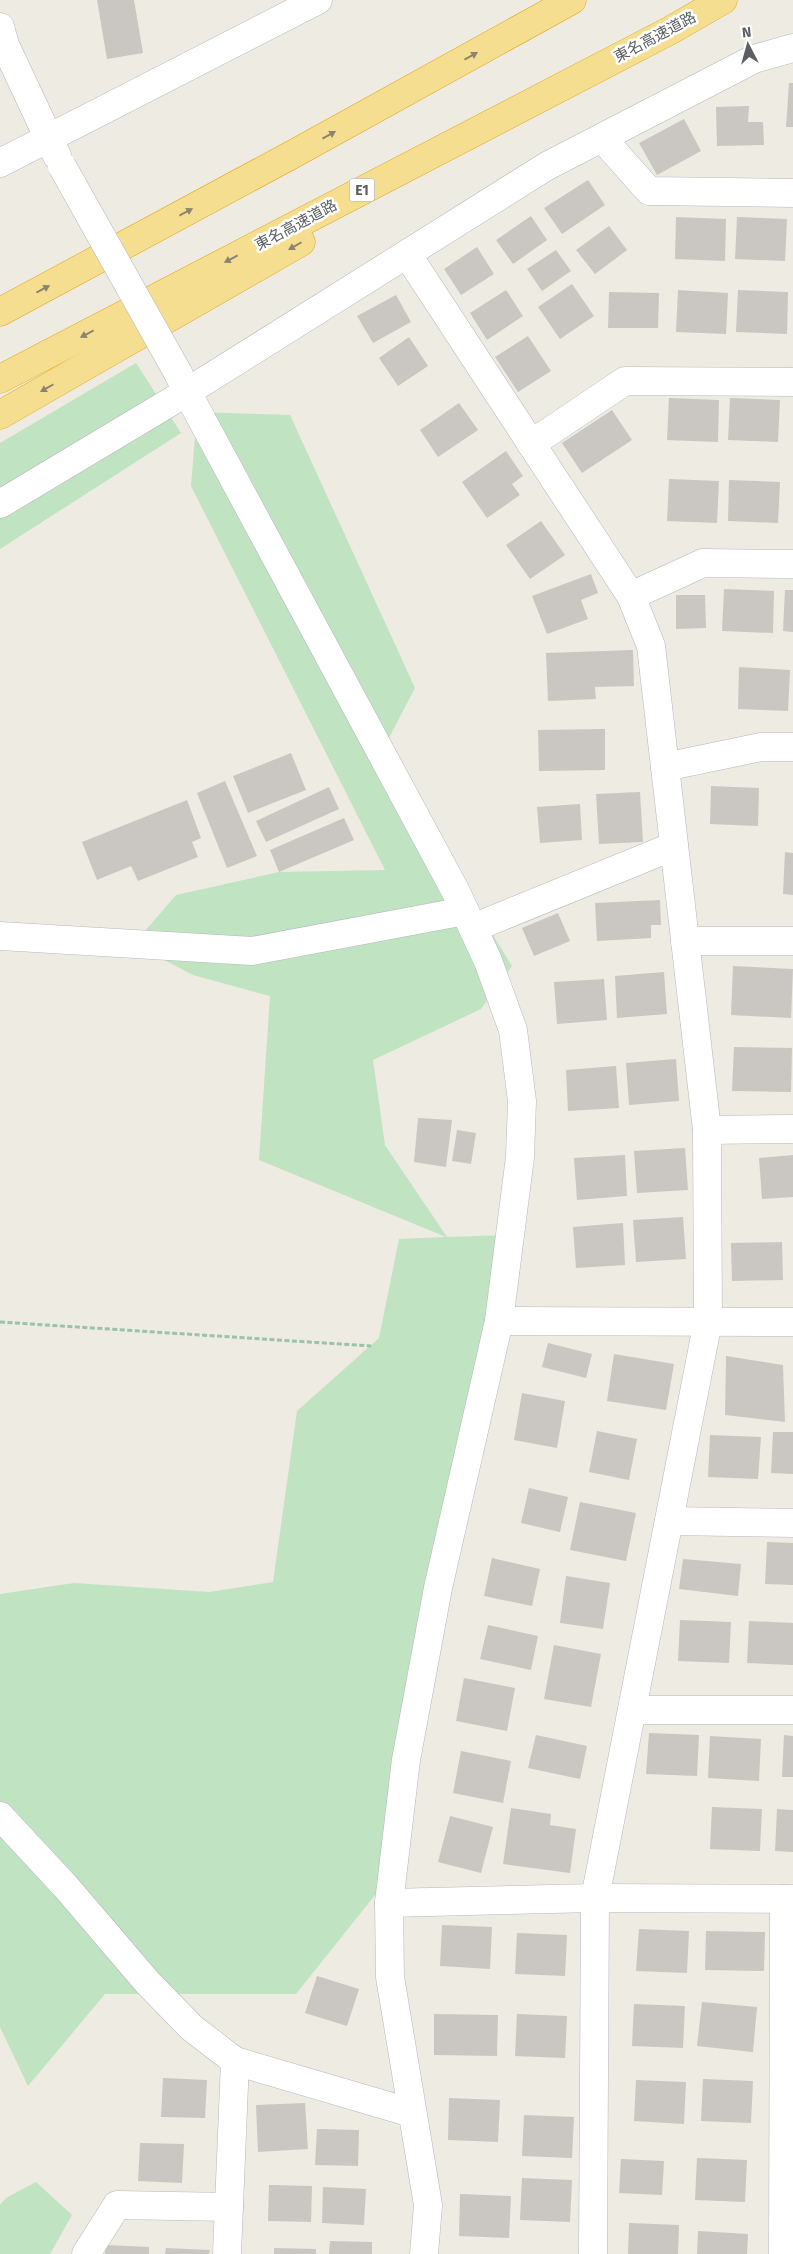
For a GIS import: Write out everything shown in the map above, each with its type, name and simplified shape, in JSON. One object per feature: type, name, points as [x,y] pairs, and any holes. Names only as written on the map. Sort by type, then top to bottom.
[{"type":"highway","points":[[0,312],[297,152],[572,0]]},
{"type":"highway","name":"東名高速道路","points":[[0,379],[671,30],[723,0]]},
{"type":"highway","points":[[0,415],[671,30]]},
{"type":"street","points":[[0,162],[318,0]]},
{"type":"street","points":[[0,27],[5,45],[62,166],[182,382],[469,919],[513,1030],[522,1101],[520,1157],[500,1321],[437,1598],[406,1760],[389,1903],[390,1977],[428,2204],[424,2254]]},
{"type":"street","points":[[0,504],[182,382],[407,254],[547,166],[754,59],[793,48]]},
{"type":"street","points":[[602,138],[649,191],[793,193]]},
{"type":"street","points":[[407,254],[631,596],[651,646],[707,1130],[708,1321],[594,1898],[593,2254]]},
{"type":"street","points":[[531,444],[625,381],[793,382]]},
{"type":"street","points":[[631,596],[702,563],[793,564]]},
{"type":"street","points":[[665,767],[761,747],[793,747]]},
{"type":"street","points":[[0,936],[252,951],[469,919],[674,846]]},
{"type":"street","points":[[685,941],[793,941]]},
{"type":"street","points":[[707,1130],[793,1129]]},
{"type":"street","points":[[500,1321],[793,1322]]},
{"type":"street","points":[[669,1521],[793,1523]]},
{"type":"street","points":[[632,1710],[793,1710]]},
{"type":"street","points":[[0,1816],[66,1887],[148,1983],[192,2028],[235,2061],[412,2114]]},
{"type":"street","points":[[389,1903],[594,1898],[788,1899],[783,2254]]},
{"type":"street","points":[[227,2254],[235,2061]]},
{"type":"street","points":[[86,2254],[117,2205],[229,2207]]},
{"type":"path","points":[[0,1322],[371,1346]]},
{"type":"green space","points":[[136,363],[181,433],[0,549],[0,443]]},
{"type":"green space","points":[[197,412],[290,415],[415,688],[381,753],[512,966],[481,1009],[373,1060],[385,1145],[447,1237],[510,1235],[395,1870],[296,1994],[105,1994],[28,2086],[0,2027],[0,1594],[74,1583],[209,1592],[273,1582],[297,1411],[379,1338],[399,1239],[446,1237],[259,1160],[270,996],[193,975],[134,944],[176,895],[279,872],[385,870],[191,486]]},
{"type":"green space","points":[[36,2182],[72,2215],[50,2254],[0,2254],[0,2205],[6,2198]]},
{"type":"building","points":[[97,0],[134,0],[143,53],[107,59]]},
{"type":"building","points":[[789,83],[793,83],[793,127],[786,127]]},
{"type":"building","points":[[749,106],[748,122],[763,122],[764,145],[717,146],[716,107]]},
{"type":"building","points":[[684,119],[701,151],[657,175],[639,143]]},
{"type":"building","points":[[588,180],[605,205],[562,234],[544,208]]},
{"type":"building","points":[[531,216],[547,240],[513,264],[496,240]]},
{"type":"building","points":[[676,217],[726,219],[725,261],[675,259]]},
{"type":"building","points":[[737,217],[787,219],[785,261],[735,259]]},
{"type":"building","points":[[609,226],[627,250],[595,274],[576,250]]},
{"type":"building","points":[[477,247],[494,274],[461,295],[444,269]]},
{"type":"building","points":[[556,250],[571,271],[542,291],[527,269]]},
{"type":"building","points":[[572,284],[594,316],[560,339],[538,307]]},
{"type":"building","points":[[506,290],[523,316],[487,340],[470,313]]},
{"type":"building","points":[[678,290],[728,293],[726,334],[676,332]]},
{"type":"building","points":[[738,290],[788,292],[787,334],[736,332]]},
{"type":"building","points":[[609,292],[659,293],[658,328],[608,328]]},
{"type":"building","points":[[396,295],[411,322],[373,343],[357,316]]},
{"type":"building","points":[[528,336],[551,371],[518,392],[495,357]]},
{"type":"building","points":[[409,337],[428,366],[398,386],[379,358]]},
{"type":"building","points":[[669,398],[719,400],[718,442],[667,440]]},
{"type":"building","points":[[730,398],[780,400],[778,442],[728,440]]},
{"type":"building","points":[[459,403],[478,430],[438,457],[420,430]]},
{"type":"building","points":[[612,410],[632,440],[582,473],[562,443]]},
{"type":"building","points":[[506,451],[523,476],[512,484],[520,495],[487,518],[462,482]]},
{"type":"building","points":[[669,479],[719,481],[717,523],[667,521]]},
{"type":"building","points":[[729,480],[780,482],[778,523],[728,521]]},
{"type":"building","points":[[541,521],[565,555],[530,579],[506,545]]},
{"type":"building","points":[[591,574],[598,593],[581,600],[588,619],[547,634],[532,596]]},
{"type":"building","points":[[724,589],[774,591],[773,633],[722,631]]},
{"type":"building","points":[[785,590],[793,590],[793,632],[783,631]]},
{"type":"building","points":[[676,595],[705,595],[706,628],[676,629]]},
{"type":"building","points":[[633,650],[634,686],[595,687],[596,699],[548,701],[546,653]]},
{"type":"building","points":[[739,667],[790,670],[788,711],[738,709]]},
{"type":"building","points":[[605,729],[605,770],[539,771],[538,730]]},
{"type":"building","points":[[291,753],[306,790],[248,813],[233,776]]},
{"type":"building","points":[[225,781],[257,856],[227,868],[197,793]]},
{"type":"building","points":[[711,786],[759,788],[758,826],[710,824]]},
{"type":"building","points":[[329,787],[339,809],[266,842],[256,821]]},
{"type":"building","points":[[640,792],[643,842],[599,844],[596,794]]},
{"type":"building","points":[[187,800],[201,838],[192,842],[198,857],[138,881],[131,866],[97,880],[82,842]]},
{"type":"building","points":[[580,804],[582,840],[540,843],[537,807]]},
{"type":"building","points":[[344,818],[354,840],[279,872],[270,850]]},
{"type":"building","points":[[785,852],[793,853],[793,895],[783,894]]},
{"type":"building","points":[[660,900],[661,925],[651,925],[651,938],[597,941],[595,903]]},
{"type":"building","points":[[558,913],[570,941],[534,956],[522,928]]},
{"type":"building","points":[[733,966],[793,969],[791,1018],[731,1015]]},
{"type":"building","points":[[664,972],[667,1014],[617,1018],[615,976]]},
{"type":"building","points":[[604,979],[607,1020],[557,1024],[554,982]]},
{"type":"building","points":[[734,1047],[792,1048],[791,1092],[732,1091]]},
{"type":"building","points":[[676,1059],[679,1101],[629,1105],[626,1063]]},
{"type":"building","points":[[616,1066],[619,1108],[568,1111],[566,1070]]},
{"type":"building","points":[[418,1118],[452,1120],[446,1167],[414,1162]]},
{"type":"building","points":[[457,1130],[476,1133],[471,1164],[452,1161]]},
{"type":"building","points":[[685,1148],[688,1190],[637,1193],[634,1151]]},
{"type":"building","points":[[625,1155],[627,1196],[577,1200],[574,1158]]},
{"type":"building","points":[[793,1155],[793,1197],[762,1199],[759,1158]]},
{"type":"building","points":[[683,1217],[686,1259],[636,1262],[633,1220]]},
{"type":"building","points":[[623,1223],[625,1265],[576,1268],[573,1227]]},
{"type":"building","points":[[782,1242],[783,1280],[732,1281],[731,1243]]},
{"type":"building","points":[[548,1343],[592,1354],[586,1378],[542,1367]]},
{"type":"building","points":[[614,1354],[674,1364],[666,1410],[607,1401]]},
{"type":"building","points":[[726,1356],[783,1365],[785,1422],[725,1415]]},
{"type":"building","points":[[522,1393],[565,1401],[557,1448],[514,1440]]},
{"type":"building","points":[[597,1431],[637,1439],[629,1480],[589,1472]]},
{"type":"building","points":[[773,1432],[793,1432],[793,1474],[771,1473]]},
{"type":"building","points":[[710,1435],[761,1437],[758,1479],[708,1477]]},
{"type":"building","points":[[529,1488],[568,1497],[560,1532],[521,1523]]},
{"type":"building","points":[[580,1502],[636,1513],[626,1561],[570,1550]]},
{"type":"building","points":[[767,1542],[793,1543],[793,1585],[765,1584]]},
{"type":"building","points":[[492,1558],[540,1569],[532,1606],[484,1596]]},
{"type":"building","points":[[683,1559],[741,1564],[738,1596],[679,1589]]},
{"type":"building","points":[[566,1576],[610,1583],[603,1629],[560,1623]]},
{"type":"building","points":[[680,1620],[731,1622],[729,1663],[678,1661]]},
{"type":"building","points":[[749,1621],[793,1623],[793,1665],[747,1663]]},
{"type":"building","points":[[488,1625],[538,1636],[531,1670],[480,1659]]},
{"type":"building","points":[[554,1645],[601,1654],[591,1707],[544,1699]]},
{"type":"building","points":[[464,1678],[515,1688],[507,1731],[456,1721]]},
{"type":"building","points":[[649,1733],[699,1735],[697,1776],[646,1774]]},
{"type":"building","points":[[536,1735],[587,1746],[580,1779],[528,1768]]},
{"type":"building","points":[[784,1735],[793,1736],[793,1777],[782,1777]]},
{"type":"building","points":[[710,1736],[761,1739],[759,1781],[708,1778]]},
{"type":"building","points":[[461,1751],[511,1761],[503,1803],[453,1793]]},
{"type":"building","points":[[712,1807],[762,1809],[760,1851],[710,1849]]},
{"type":"building","points":[[511,1808],[551,1814],[550,1825],[576,1829],[570,1873],[503,1864]]},
{"type":"building","points":[[777,1809],[793,1810],[793,1852],[775,1851]]},
{"type":"building","points":[[450,1816],[493,1827],[481,1873],[438,1862]]},
{"type":"building","points":[[442,1925],[492,1927],[490,1969],[440,1966]]},
{"type":"building","points":[[639,1929],[689,1931],[687,1973],[636,1971]]},
{"type":"building","points":[[706,1931],[765,1932],[764,1971],[705,1970]]},
{"type":"building","points":[[517,1933],[567,1935],[565,1976],[515,1974]]},
{"type":"building","points":[[317,1976],[359,1989],[347,2026],[305,2013]]},
{"type":"building","points":[[702,2002],[757,2007],[753,2052],[697,2046]]},
{"type":"building","points":[[634,2004],[685,2006],[683,2048],[632,2046]]},
{"type":"building","points":[[434,2014],[498,2015],[497,2056],[434,2055]]},
{"type":"building","points":[[517,2014],[567,2016],[565,2058],[515,2056]]},
{"type":"building","points":[[163,2078],[207,2080],[205,2118],[161,2117]]},
{"type":"building","points":[[703,2079],[753,2081],[751,2123],[701,2121]]},
{"type":"building","points":[[636,2080],[686,2082],[684,2124],[634,2121]]},
{"type":"building","points":[[449,2098],[500,2100],[498,2142],[448,2140]]},
{"type":"building","points":[[305,2103],[308,2149],[258,2152],[256,2105]]},
{"type":"building","points":[[524,2115],[574,2117],[572,2158],[522,2156]]},
{"type":"building","points":[[317,2129],[359,2130],[358,2166],[315,2165]]},
{"type":"building","points":[[140,2143],[184,2144],[182,2183],[138,2181]]},
{"type":"building","points":[[697,2158],[747,2160],[745,2202],[695,2200]]},
{"type":"building","points":[[621,2159],[664,2161],[662,2195],[619,2193]]},
{"type":"building","points":[[522,2178],[572,2180],[570,2222],[520,2220]]},
{"type":"building","points":[[269,2185],[312,2186],[311,2222],[268,2221]]},
{"type":"building","points":[[323,2187],[366,2189],[364,2225],[322,2223]]},
{"type":"building","points":[[460,2194],[511,2196],[509,2238],[459,2236]]},
{"type":"building","points":[[629,2223],[679,2225],[678,2254],[628,2254]]},
{"type":"building","points":[[698,2231],[748,2234],[747,2254],[697,2254]]},
{"type":"building","points":[[330,2241],[372,2242],[372,2254],[329,2254]]},
{"type":"building","points":[[106,2245],[149,2247],[149,2254],[105,2254]]},
{"type":"building","points":[[166,2248],[210,2250],[209,2254],[165,2254]]},
{"type":"building","points":[[274,2248],[316,2249],[316,2254],[274,2254]]}]
